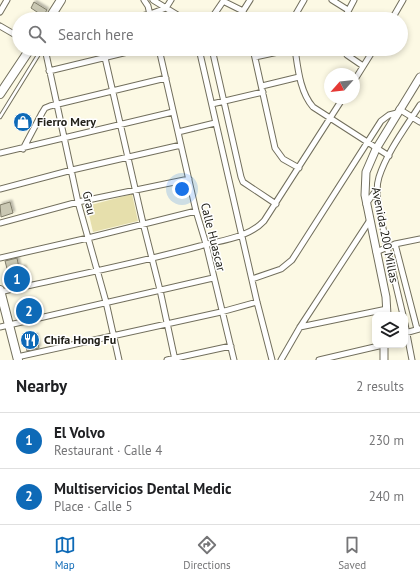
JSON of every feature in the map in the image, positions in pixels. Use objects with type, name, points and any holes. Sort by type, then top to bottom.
[{"type":"main road","points":[[53,12],[61,0]]},
{"type":"main road","points":[[0,94],[25,56]]},
{"type":"main road","name":"Avenida 200 Millas","points":[[387,312],[386,297],[366,204],[364,189],[365,177],[376,149],[420,77]]},
{"type":"main road","points":[[0,291],[18,359]]},
{"type":"street","points":[[0,12],[7,0]]},
{"type":"street","points":[[144,0],[150,12]]},
{"type":"street","points":[[153,0],[173,12]]},
{"type":"street","points":[[158,12],[166,8],[172,0]]},
{"type":"street","points":[[215,12],[224,1],[243,11],[250,0]]},
{"type":"street","points":[[297,12],[304,0]]},
{"type":"street","points":[[332,0],[348,10],[354,0]]},
{"type":"street","points":[[396,12],[403,0]]},
{"type":"street","points":[[0,26],[12,33]]},
{"type":"street","name":"Grau","points":[[45,56],[72,170],[78,202],[106,302],[120,360]]},
{"type":"street","points":[[49,71],[108,56]]},
{"type":"street","name":"Calle Huascar","points":[[161,56],[196,211],[206,244],[221,312],[234,360]]},
{"type":"street","points":[[200,56],[272,360]]},
{"type":"street","points":[[214,56],[243,182],[276,204]]},
{"type":"street","points":[[260,56],[255,57],[276,148],[283,159],[299,168]]},
{"type":"street","points":[[294,56],[299,77],[309,103],[330,119],[389,156]]},
{"type":"street","points":[[348,56],[363,66]]},
{"type":"street","points":[[360,71],[369,56]]},
{"type":"street","points":[[104,57],[129,158],[143,224],[153,259],[175,359]]},
{"type":"street","points":[[212,104],[299,77]]},
{"type":"street","points":[[23,148],[45,108],[112,90],[166,78]]},
{"type":"street","points":[[0,291],[153,259],[243,235],[258,228],[276,204],[339,104]]},
{"type":"street","points":[[402,312],[387,247],[377,189],[379,177],[389,156],[420,105]]},
{"type":"street","points":[[252,279],[281,269],[292,260],[381,121],[398,111],[413,117],[420,122]]},
{"type":"street","points":[[0,153],[173,112]]},
{"type":"street","points":[[178,132],[216,123]]},
{"type":"street","points":[[0,189],[72,170],[181,145]]},
{"type":"street","points":[[0,223],[78,202],[189,179]]},
{"type":"street","points":[[366,204],[377,189]]},
{"type":"street","points":[[0,258],[196,211]]},
{"type":"street","points":[[281,360],[300,327],[370,220]]},
{"type":"street","points":[[376,252],[395,244],[420,239]]},
{"type":"street","points":[[395,244],[418,329],[408,332]]},
{"type":"street","points":[[0,327],[213,278]]},
{"type":"street","points":[[18,359],[114,335],[221,312],[257,302]]},
{"type":"street","points":[[300,327],[372,315]]},
{"type":"street","points":[[408,341],[412,360]]},
{"type":"street","points":[[167,360],[231,346]]},
{"type":"street","points":[[319,360],[372,348]]},
{"type":"street","points":[[383,358],[391,360]]},
{"type":"lane","points":[[0,117],[39,56]]},
{"type":"shaded area","points":[[132,194],[138,221],[93,232],[87,206]]},
{"type":"building","points":[[34,2],[47,10],[46,12],[37,12],[31,8]]},
{"type":"building","points":[[10,202],[13,213],[1,217],[0,205]]},
{"type":"building","points":[[17,258],[19,268],[24,267],[25,273],[23,274],[25,282],[11,284],[5,261]]},
{"type":"building","points":[[34,307],[36,315],[24,317],[22,310]]},
{"type":"building","points":[[36,335],[39,348],[27,351],[23,339]]},
{"type":"place","name":"Fierro Mery","points":[[23,122]]},
{"type":"place","name":"El Volvo","points":[[17,279]]},
{"type":"place","name":"Multiservicios Dental Medic","points":[[29,311]]},
{"type":"place","name":"Chifa Hong Fu","points":[[30,340]]}]
